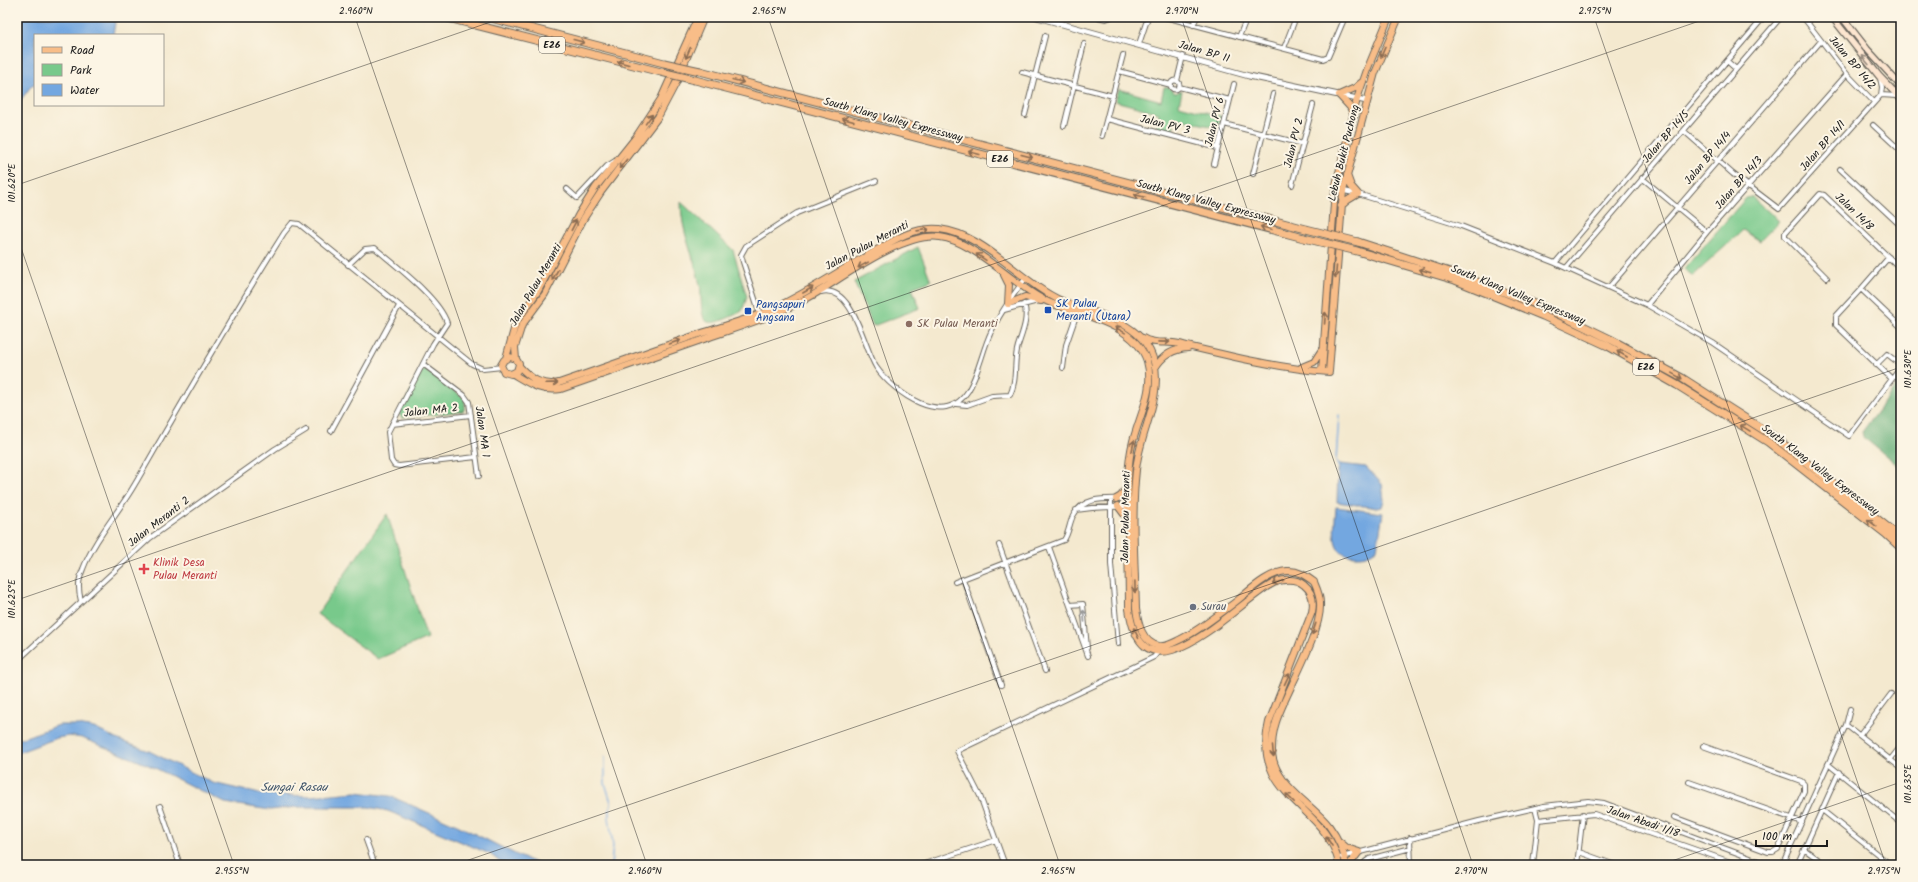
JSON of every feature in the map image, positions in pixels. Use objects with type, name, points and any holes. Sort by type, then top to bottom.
[{"type":"highway","name":"South Klang Valley Expressway","points":[[444,17],[696,80],[1357,251],[1455,280],[1543,316],[1608,346],[1677,385],[1768,442],[1886,534],[1901,548]]},
{"type":"highway","name":"South Klang Valley Expressway","points":[[487,17],[1358,242],[1456,274],[1546,308],[1610,338],[1682,378],[1773,436],[1901,538]]},
{"type":"main road","name":"Jalan Pulau Meranti","points":[[506,358],[516,322],[538,291],[586,203],[652,114],[661,99],[698,17]]},
{"type":"main road","name":"Jalan Pulau Meranti","points":[[516,359],[515,347],[522,326],[545,294],[584,218],[601,192],[658,117],[670,95],[704,17]]},
{"type":"main road","name":"Lebuh Bukit Puchong","points":[[1389,17],[1378,40],[1357,99],[1335,189],[1322,371],[1329,372],[1343,191],[1374,73],[1399,17]]},
{"type":"main road","points":[[1832,17],[1879,76],[1899,97]]},
{"type":"main road","points":[[1843,18],[1901,86]]},
{"type":"main road","points":[[1354,116],[1350,107],[1340,95],[1355,88],[1364,80]]},
{"type":"main road","points":[[1341,206],[1358,194],[1347,175]]},
{"type":"main road","name":"Jalan Pulau Meranti","points":[[519,366],[528,375],[541,383],[552,384],[760,314],[782,304],[886,245],[911,233],[922,230],[946,230],[969,239],[1055,298],[1116,320],[1140,336],[1151,350],[1155,368],[1155,392],[1141,442],[1131,499],[1136,609],[1144,634],[1147,639],[1158,646],[1164,646],[1172,643],[1197,630],[1263,581],[1276,574],[1286,571],[1296,571],[1314,582],[1320,602],[1318,618],[1309,645],[1276,723],[1272,752],[1282,777],[1292,790],[1324,820],[1337,838],[1346,865]]},
{"type":"main road","name":"Jalan Pulau Meranti","points":[[513,374],[534,387],[544,390],[561,389],[771,316],[814,295],[889,251],[924,236],[937,236],[952,240],[1001,271],[1043,301],[1121,330],[1131,336],[1139,345],[1148,364],[1148,392],[1133,441],[1128,486],[1131,499]]},
{"type":"main road","points":[[1001,271],[1007,279],[1009,285],[1006,307]]},
{"type":"main road","points":[[1006,307],[1025,297],[1043,301]]},
{"type":"main road","points":[[1140,336],[1154,342],[1168,342],[1189,348],[1296,368],[1322,371]]},
{"type":"main road","points":[[1296,368],[1314,362],[1318,358],[1323,342]]},
{"type":"main road","points":[[1155,368],[1159,361],[1168,354],[1180,349],[1189,348]]},
{"type":"main road","points":[[512,357],[516,359],[519,366],[517,371],[513,374],[506,373],[502,367],[502,362],[506,358],[512,357]]},
{"type":"main road","points":[[1114,499],[1125,492],[1128,486]]},
{"type":"main road","points":[[1115,506],[1126,514],[1128,519]]},
{"type":"main road","name":"Jalan Pulau Meranti","points":[[1131,506],[1128,519],[1129,609],[1131,623],[1140,641],[1154,652],[1158,652]]},
{"type":"main road","points":[[1158,652],[1174,650],[1187,645],[1271,584],[1287,579],[1295,580],[1303,583],[1309,589],[1313,604],[1310,623],[1269,722],[1265,752],[1269,767],[1277,781],[1324,834],[1338,858],[1339,865]]},
{"type":"main road","points":[[1337,838],[1347,848],[1359,852],[1349,865]]},
{"type":"street","name":"Jalan BP 11","points":[[1040,17],[1052,19],[1249,76],[1367,101]]},
{"type":"street","points":[[1098,17],[1106,19],[1111,17]]},
{"type":"street","points":[[1139,44],[1148,17]]},
{"type":"street","points":[[1165,17],[1326,59],[1345,17]]},
{"type":"street","points":[[1193,25],[1197,17]]},
{"type":"street","points":[[1239,37],[1247,17]]},
{"type":"street","points":[[1284,48],[1296,17]]},
{"type":"street","points":[[1555,262],[1764,17]]},
{"type":"street","name":"Jalan BP 14/5","points":[[1566,268],[1781,17]]},
{"type":"street","name":"Jalan BP 14/2","points":[[1803,17],[1847,74],[1874,102]]},
{"type":"street","points":[[1025,115],[1045,36]]},
{"type":"street","name":"Jalan BP 14/4","points":[[1609,287],[1821,41]]},
{"type":"street","points":[[1064,126],[1084,44]]},
{"type":"street","points":[[1102,136],[1123,55]]},
{"type":"street","points":[[1179,87],[1177,81],[1183,56]]},
{"type":"street","points":[[1727,61],[1736,69]]},
{"type":"street","points":[[1119,71],[1171,84],[1173,89],[1177,89],[1179,87],[1230,100]]},
{"type":"street","points":[[1022,72],[1113,96]]},
{"type":"street","name":"Jalan BP 14/3","points":[[1647,305],[1707,232],[1749,186],[1816,107],[1847,74]]},
{"type":"street","points":[[1879,76],[1882,87],[1881,95],[1899,97]]},
{"type":"street","points":[[1171,84],[1173,81],[1177,81]]},
{"type":"street","name":"Jalan PV 6","points":[[1214,164],[1234,84]]},
{"type":"street","points":[[1253,174],[1274,94]]},
{"type":"street","name":"Jalan BP 14/1","points":[[1749,186],[1779,209],[1881,95]]},
{"type":"street","name":"Jalan PV 2","points":[[1292,185],[1312,105]]},
{"type":"street","name":"Jalan PV 3","points":[[1107,119],[1218,148]]},
{"type":"street","points":[[1224,124],[1303,144]]},
{"type":"street","points":[[1873,125],[1901,151]]},
{"type":"street","points":[[1684,130],[1717,161],[1749,186]]},
{"type":"street","points":[[567,189],[577,198],[607,166],[618,160]]},
{"type":"street","points":[[1840,169],[1901,226]]},
{"type":"street","points":[[1642,178],[1707,232]]},
{"type":"street","points":[[760,314],[742,262],[741,255],[746,246],[797,213],[876,181]]},
{"type":"street","points":[[1335,189],[1358,194],[1461,226],[1555,262],[1647,305],[1713,343],[1849,436],[1901,366],[1887,354],[1876,365]]},
{"type":"street","name":"Jalan 14/8","points":[[1827,278],[1786,238],[1785,233],[1820,194],[1824,195],[1901,268]]},
{"type":"street","points":[[81,601],[78,590],[79,580],[90,554],[135,485],[219,339],[289,225],[295,223],[299,224],[437,337],[478,367],[483,369],[502,367]]},
{"type":"street","points":[[348,265],[365,249],[375,248],[409,277],[437,306],[447,323],[437,337],[388,432],[391,460],[394,465],[398,466],[476,457]]},
{"type":"street","points":[[1889,257],[1836,316],[1835,320],[1836,325],[1892,379]]},
{"type":"street","points":[[955,404],[966,394],[972,384],[991,332],[1025,278]]},
{"type":"street","points":[[1861,289],[1901,327]]},
{"type":"street","points":[[814,295],[830,290],[840,297],[853,312],[878,368],[902,392],[922,405],[932,408],[942,408],[955,404],[966,405],[992,396],[1010,395],[1014,383],[1018,346],[1022,337],[1026,317],[1024,304]]},
{"type":"street","points":[[1006,307],[1043,301]]},
{"type":"street","points":[[331,432],[399,306]]},
{"type":"street","points":[[1063,368],[1066,345],[1077,313]]},
{"type":"street","name":"Jalan MA 1","points":[[423,364],[464,395],[469,402],[479,476]]},
{"type":"street","name":"Jalan MA 2","points":[[392,424],[471,416]]},
{"type":"street","name":"Jalan Meranti 2","points":[[17,660],[150,538],[275,449],[306,430]]},
{"type":"street","points":[[1114,499],[1115,506],[1111,564],[1118,644]]},
{"type":"street","points":[[954,582],[1064,540],[1076,510],[1078,507],[1089,501],[1131,499]]},
{"type":"street","points":[[1076,510],[1131,506]]},
{"type":"street","points":[[999,545],[1007,563],[1045,671]]},
{"type":"street","points":[[1049,547],[1088,656],[1083,604],[1070,605]]},
{"type":"street","points":[[963,579],[1001,685]]},
{"type":"street","points":[[1006,865],[980,796],[957,751],[1085,691],[1154,657],[1158,652]]},
{"type":"street","points":[[1860,735],[1891,694]]},
{"type":"street","points":[[1782,865],[1846,725],[1850,709]]},
{"type":"street","points":[[1846,725],[1901,768]]},
{"type":"street","points":[[1674,818],[1768,852],[1773,852],[1778,848],[1804,791],[1804,784],[1801,781],[1703,746]]},
{"type":"street","points":[[1890,760],[1901,746]]},
{"type":"street","points":[[1828,764],[1901,822]]},
{"type":"street","points":[[1797,865],[1839,772]]},
{"type":"street","points":[[1689,782],[1802,822]]},
{"type":"street","points":[[1338,858],[1410,838],[1535,808],[1596,801],[1769,865]]},
{"type":"street","points":[[160,806],[180,865]]},
{"type":"street","points":[[1533,865],[1538,820],[1535,808]]},
{"type":"street","points":[[1822,810],[1891,865]]},
{"type":"street","points":[[1577,865],[1583,814]]},
{"type":"street","name":"Jalan Abadi 1/18","points":[[1538,820],[1594,814],[1739,865]]},
{"type":"street","points":[[1410,838],[1411,865]]},
{"type":"street","points":[[366,840],[375,865]]},
{"type":"street","points":[[921,865],[996,840]]},
{"type":"street","points":[[1366,865],[1365,862],[1369,859],[1411,848]]},
{"type":"street","points":[[1804,848],[1826,865]]},
{"type":"street","points":[[1579,852],[1615,865]]},
{"type":"street","points":[[1894,865],[1901,857]]},
{"type":"green space","points":[[1164,87],[1168,87],[1175,93],[1182,91],[1179,105],[1221,116],[1218,128],[1176,118],[1172,132],[1156,128],[1159,113],[1115,101],[1119,89],[1161,101]]},
{"type":"green space","points":[[1752,197],[1779,221],[1760,241],[1743,230],[1693,276],[1684,269],[1746,198]]},
{"type":"green space","points":[[681,202],[733,250],[747,297],[742,311],[720,321],[711,323],[705,320],[703,316],[700,285],[685,234]]},
{"type":"green space","points":[[918,247],[931,281],[912,288],[920,308],[873,326],[854,282]]},
{"type":"green space","points":[[426,369],[465,399],[465,408],[463,411],[402,418],[399,414],[421,371]]},
{"type":"green space","points":[[1901,379],[1901,468],[1863,437],[1862,432]]},
{"type":"green space","points":[[387,514],[427,638],[378,659],[317,614]]},
{"type":"water","points":[[17,17],[116,17],[113,34],[34,34],[34,84],[17,105]]},
{"type":"water","points":[[1340,464],[1366,467],[1382,484],[1384,500],[1382,507],[1377,508],[1337,502],[1338,471]]},
{"type":"water","points":[[1336,507],[1383,513],[1377,549],[1360,556],[1347,555],[1341,551],[1337,546],[1334,532]]},
{"type":"water","points":[[59,725],[78,725],[94,728],[121,741],[149,751],[213,783],[260,794],[309,796],[356,792],[390,796],[457,825],[521,857],[538,864],[553,865],[509,865],[500,862],[490,854],[388,811],[368,807],[297,807],[270,810],[225,803],[153,767],[82,738],[69,736],[57,738],[17,753],[17,740]]},
{"type":"waterway","points":[[1339,415],[1336,461],[1339,468]]},
{"type":"waterway","points":[[605,757],[605,783],[611,802],[609,817],[613,846],[611,865]]},
{"type":"place","name":"SK Pulau Meranti (Utara)","points":[[1048,310]]},
{"type":"place","name":"Pangsapuri Angsana","points":[[748,311]]},
{"type":"place","name":"SK Pulau Meranti","points":[[909,324]]},
{"type":"place","name":"Klinik Desa Pulau Meranti","points":[[144,569]]},
{"type":"place","name":"Surau","points":[[1193,607]]},
{"type":"water label","name":"Sungai Rasau","points":[[294,787]]}]
